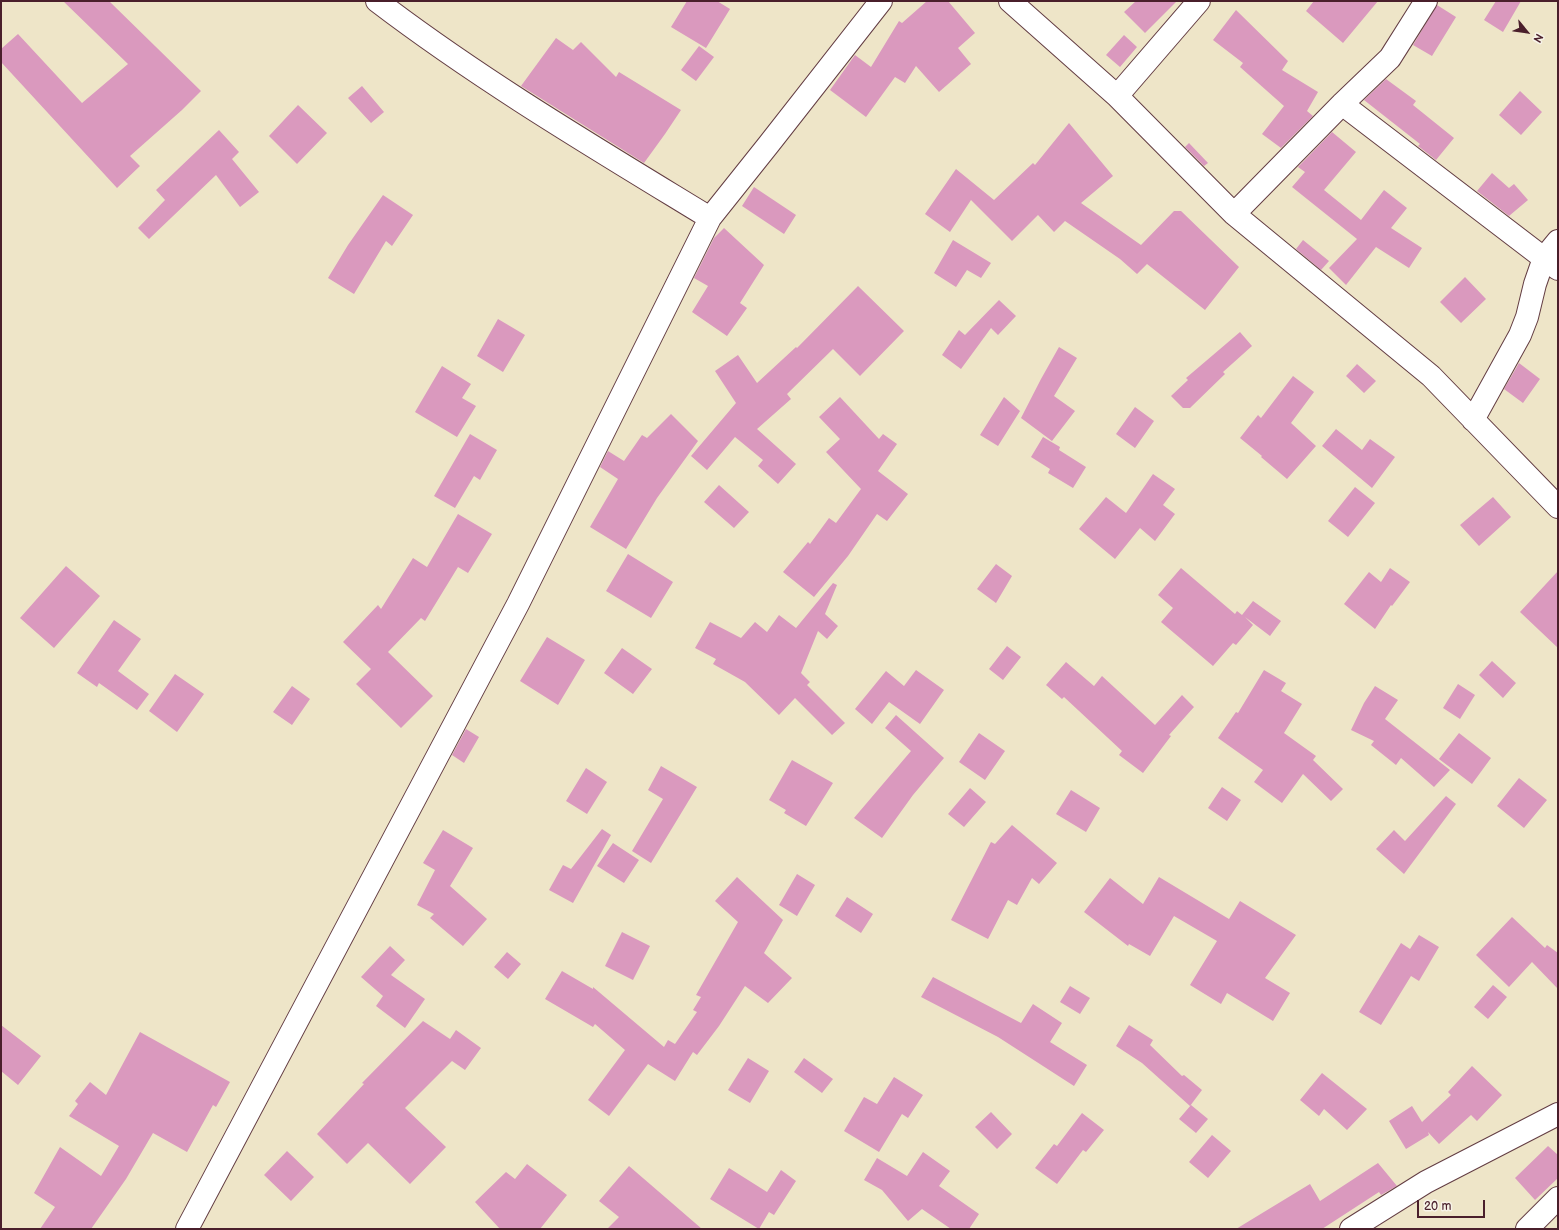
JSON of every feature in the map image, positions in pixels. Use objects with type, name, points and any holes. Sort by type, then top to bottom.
[{"type":"street","points":[[377,1],[413,28],[575,136],[710,218]]},
{"type":"street","points":[[187,1229],[514,611],[710,218],[770,144],[881,1]]},
{"type":"street","points":[[1010,1],[1117,96],[1234,214],[1431,376],[1558,507]]},
{"type":"street","points":[[1117,96],[1199,1]]},
{"type":"street","points":[[1234,214],[1342,104],[1390,58],[1426,1]]},
{"type":"street","points":[[1342,104],[1551,264]]},
{"type":"street","points":[[1473,420],[1520,335],[1527,317],[1535,284],[1551,264],[1558,241]]},
{"type":"street","points":[[1351,1229],[1426,1182],[1558,1114]]},
{"type":"street","points":[[1527,1229],[1558,1198]]},
{"type":"building","points":[[63,1],[109,1],[201,91],[130,156],[140,166],[117,188],[1,62],[1,49],[18,34],[82,103],[128,64]]},
{"type":"building","points":[[687,1],[717,1],[730,9],[706,48],[671,27]]},
{"type":"building","points":[[927,1],[948,1],[975,33],[958,48],[971,64],[939,92],[916,66],[905,83],[895,77],[866,117],[830,90],[855,55],[871,67],[899,21],[902,23]]},
{"type":"building","points":[[1136,1],[1177,1],[1145,33],[1124,12]]},
{"type":"building","points":[[1314,1],[1378,1],[1343,43],[1306,11]]},
{"type":"building","points":[[1496,1],[1521,1],[1503,32],[1484,20]]},
{"type":"building","points":[[1437,5],[1456,17],[1432,56],[1413,45]]},
{"type":"building","points":[[1236,10],[1288,61],[1282,70],[1318,92],[1307,111],[1313,116],[1281,148],[1262,134],[1284,106],[1240,67],[1243,63],[1213,40]]},
{"type":"building","points":[[1124,35],[1137,47],[1120,67],[1106,55]]},
{"type":"building","points":[[556,38],[573,50],[581,42],[616,77],[619,72],[681,110],[644,163],[521,86]]},
{"type":"building","points":[[699,46],[714,57],[696,81],[681,70]]},
{"type":"building","points":[[1386,79],[1416,101],[1413,105],[1454,138],[1436,160],[1418,146],[1420,144],[1364,100]]},
{"type":"building","points":[[362,86],[384,112],[371,123],[348,98]]},
{"type":"building","points":[[1520,91],[1542,112],[1521,135],[1499,115]]},
{"type":"building","points":[[298,105],[327,133],[297,164],[269,136]]},
{"type":"building","points":[[1069,123],[1113,176],[1081,203],[1141,245],[1174,211],[1181,211],[1239,267],[1205,310],[1147,264],[1137,274],[1120,259],[1065,221],[1054,232],[1038,215],[1012,241],[971,200],[950,232],[925,214],[956,169],[994,200],[1033,163],[1035,165]]},
{"type":"building","points":[[219,130],[239,152],[232,159],[259,192],[240,207],[216,175],[149,239],[138,228],[165,200],[156,190]]},
{"type":"building","points":[[1332,132],[1356,152],[1324,190],[1361,220],[1384,190],[1407,208],[1391,228],[1422,248],[1409,268],[1376,247],[1346,285],[1329,268],[1357,239],[1292,187],[1305,172],[1298,167]]},
{"type":"building","points":[[1189,143],[1208,163],[1204,166],[1185,147]]},
{"type":"building","points":[[1492,173],[1509,188],[1514,184],[1528,200],[1509,216],[1477,191]]},
{"type":"building","points":[[754,187],[796,215],[784,234],[742,206]]},
{"type":"building","points":[[383,195],[413,215],[392,246],[386,241],[354,294],[328,278],[348,245]]},
{"type":"building","points":[[724,228],[764,265],[740,303],[747,308],[727,336],[692,312],[708,286],[694,278],[714,238]]},
{"type":"building","points":[[953,240],[991,263],[981,278],[967,270],[956,287],[934,273]]},
{"type":"building","points":[[1303,240],[1329,261],[1321,270],[1296,249]]},
{"type":"building","points":[[1465,277],[1486,299],[1461,323],[1440,302]]},
{"type":"building","points":[[858,286],[904,331],[860,376],[833,349],[787,394],[791,399],[757,429],[796,464],[778,484],[758,466],[763,460],[735,437],[707,470],[691,456],[736,403],[715,371],[738,355],[757,383],[796,347],[797,348]]},
{"type":"building","points":[[999,300],[1016,316],[998,335],[991,328],[961,369],[942,355],[959,330],[965,335]]},
{"type":"building","points":[[498,319],[525,335],[503,372],[477,356]]},
{"type":"building","points":[[1240,332],[1252,346],[1223,372],[1225,374],[1190,408],[1183,408],[1171,396],[1188,380],[1186,378]]},
{"type":"building","points":[[1059,347],[1077,358],[1054,396],[1075,411],[1052,441],[1021,418]]},
{"type":"building","points":[[1519,363],[1540,379],[1523,403],[1504,389]]},
{"type":"building","points":[[1357,364],[1376,381],[1364,393],[1346,376]]},
{"type":"building","points":[[442,366],[471,384],[462,398],[476,406],[457,437],[415,412]]},
{"type":"building","points":[[1293,376],[1314,392],[1291,423],[1316,446],[1287,479],[1240,438],[1258,415],[1261,418]]},
{"type":"building","points":[[840,397],[879,439],[883,434],[897,444],[878,471],[908,494],[887,521],[877,514],[848,556],[814,597],[783,572],[808,542],[810,544],[829,518],[836,523],[861,489],[826,452],[840,439],[819,417]]},
{"type":"building","points":[[1004,397],[1020,411],[998,446],[980,435]]},
{"type":"building","points":[[1135,407],[1154,421],[1135,448],[1116,434]]},
{"type":"building","points":[[671,414],[698,441],[657,498],[626,549],[590,527],[618,479],[600,467],[608,451],[624,461],[642,435],[647,438]]},
{"type":"building","points":[[1336,429],[1362,450],[1370,439],[1395,457],[1372,488],[1322,446]]},
{"type":"building","points":[[470,434],[497,450],[480,480],[474,476],[455,508],[434,496]]},
{"type":"building","points":[[1043,437],[1060,447],[1059,450],[1086,467],[1073,488],[1048,473],[1050,469],[1031,457]]},
{"type":"building","points":[[1153,474],[1175,489],[1163,505],[1175,514],[1155,541],[1140,528],[1115,559],[1079,529],[1106,497],[1126,513]]},
{"type":"building","points":[[719,485],[749,512],[734,528],[704,502]]},
{"type":"building","points":[[1355,487],[1375,503],[1348,537],[1328,521]]},
{"type":"building","points":[[1493,497],[1511,517],[1479,546],[1460,525]]},
{"type":"building","points":[[458,514],[492,534],[468,573],[458,567],[425,621],[421,618],[388,652],[433,696],[401,728],[356,684],[371,669],[343,642],[378,605],[381,609],[413,558],[427,567]]},
{"type":"building","points":[[628,554],[673,582],[651,618],[606,591]]},
{"type":"building","points":[[996,564],[1012,576],[996,603],[977,589]]},
{"type":"building","points":[[66,566],[100,596],[54,648],[20,618]]},
{"type":"building","points":[[1181,568],[1235,614],[1237,611],[1242,615],[1253,601],[1281,621],[1270,636],[1245,617],[1253,625],[1236,645],[1233,643],[1213,666],[1161,622],[1173,608],[1158,595]]},
{"type":"building","points":[[1390,568],[1410,582],[1392,606],[1391,605],[1375,629],[1344,604],[1369,572],[1381,582]]},
{"type":"building","points":[[1558,571],[1558,648],[1520,612]]},
{"type":"building","points":[[833,583],[837,585],[825,614],[838,626],[827,639],[818,631],[801,673],[810,682],[807,685],[845,723],[832,735],[795,698],[779,715],[745,682],[713,664],[716,659],[695,648],[710,622],[741,638],[755,622],[767,632],[779,615],[796,628]]},
{"type":"building","points":[[114,620],[141,639],[118,671],[149,694],[137,710],[99,683],[97,687],[77,673]]},
{"type":"building","points":[[547,637],[585,660],[558,705],[520,681]]},
{"type":"building","points":[[1007,646],[1021,657],[1003,680],[989,669]]},
{"type":"building","points":[[622,648],[652,669],[633,694],[604,673]]},
{"type":"building","points":[[1492,661],[1516,683],[1503,698],[1479,675]]},
{"type":"building","points":[[1066,662],[1094,686],[1102,676],[1155,725],[1182,695],[1194,707],[1169,735],[1171,736],[1143,773],[1119,755],[1122,751],[1064,697],[1062,699],[1046,685]]},
{"type":"building","points":[[916,670],[944,690],[920,724],[889,702],[872,724],[855,709],[886,671],[904,686]]},
{"type":"building","points":[[1264,670],[1286,683],[1281,691],[1302,704],[1284,733],[1316,756],[1313,760],[1343,789],[1331,801],[1303,774],[1282,803],[1254,782],[1263,770],[1218,738],[1236,712],[1238,713]]},
{"type":"building","points":[[175,674],[204,694],[177,732],[149,711]]},
{"type":"building","points":[[1458,684],[1475,695],[1460,719],[1443,708]]},
{"type":"building","points":[[292,686],[310,699],[292,725],[273,712]]},
{"type":"building","points":[[1375,686],[1398,700],[1385,719],[1450,770],[1434,787],[1401,758],[1396,765],[1371,745],[1374,741],[1351,730],[1364,703]]},
{"type":"building","points":[[896,715],[944,758],[913,795],[882,838],[854,818],[911,751],[885,728]]},
{"type":"building","points":[[466,729],[479,737],[464,763],[452,755]]},
{"type":"building","points":[[979,733],[1005,751],[985,780],[959,762]]},
{"type":"building","points":[[1459,733],[1491,758],[1472,784],[1439,759]]},
{"type":"building","points":[[792,760],[833,783],[806,826],[784,813],[786,810],[769,800]]},
{"type":"building","points":[[661,766],[697,787],[651,863],[632,851],[663,799],[648,790]]},
{"type":"building","points":[[586,768],[607,782],[587,814],[566,801]]},
{"type":"building","points":[[1519,778],[1547,800],[1524,828],[1497,806]]},
{"type":"building","points":[[1222,787],[1241,800],[1227,821],[1208,808]]},
{"type":"building","points":[[970,788],[986,802],[964,827],[948,814]]},
{"type":"building","points":[[1071,790],[1100,808],[1086,832],[1056,814]]},
{"type":"building","points":[[1446,796],[1456,804],[1404,874],[1376,849],[1394,830],[1405,841]]},
{"type":"building","points":[[1012,825],[1057,863],[1039,884],[1032,878],[1017,905],[1008,900],[988,939],[951,920],[991,842],[995,844]]},
{"type":"building","points":[[602,829],[611,835],[573,903],[549,890],[563,865],[571,869]]},
{"type":"building","points":[[443,830],[473,848],[450,886],[487,919],[463,946],[430,918],[434,914],[417,905],[435,870],[423,863]]},
{"type":"building","points":[[613,843],[639,860],[624,883],[597,866]]},
{"type":"building","points":[[797,874],[815,885],[797,916],[779,905]]},
{"type":"building","points":[[737,877],[783,920],[764,953],[792,978],[768,1003],[745,986],[719,1026],[697,1055],[693,1052],[675,1081],[648,1064],[609,1116],[588,1100],[625,1050],[595,1024],[593,1027],[545,999],[562,971],[593,989],[593,987],[664,1047],[668,1040],[675,1044],[697,1012],[693,1010],[701,997],[696,995],[738,922],[715,901]]},
{"type":"building","points":[[1159,877],[1229,919],[1240,901],[1296,935],[1265,978],[1290,993],[1273,1021],[1227,993],[1221,1004],[1190,985],[1217,941],[1174,916],[1150,956],[1129,944],[1128,946],[1084,912],[1110,878],[1143,904]]},
{"type":"building","points":[[847,897],[873,914],[861,933],[835,916]]},
{"type":"building","points":[[1512,917],[1545,948],[1547,945],[1558,953],[1558,989],[1532,962],[1509,987],[1476,955]]},
{"type":"building","points":[[622,932],[650,946],[633,980],[605,966]]},
{"type":"building","points":[[1419,935],[1439,947],[1419,981],[1411,976],[1381,1025],[1359,1012],[1401,943],[1410,949]]},
{"type":"building","points":[[390,946],[405,960],[391,975],[425,999],[405,1028],[376,1006],[383,996],[361,977]]},
{"type":"building","points":[[507,952],[521,964],[508,979],[494,967]]},
{"type":"building","points":[[933,977],[1021,1023],[1033,1004],[1062,1023],[1050,1042],[1087,1065],[1074,1086],[998,1037],[921,997]]},
{"type":"building","points":[[1493,985],[1507,997],[1488,1019],[1474,1007]]},
{"type":"building","points":[[1070,986],[1090,998],[1080,1014],[1060,1002]]},
{"type":"building","points":[[423,1021],[450,1039],[456,1030],[481,1048],[465,1070],[452,1061],[405,1108],[446,1147],[410,1184],[368,1143],[347,1164],[317,1134],[364,1084],[362,1083]]},
{"type":"building","points":[[1,1025],[41,1056],[18,1085],[1,1071]]},
{"type":"building","points":[[1129,1025],[1153,1040],[1150,1045],[1182,1076],[1184,1075],[1202,1090],[1190,1106],[1142,1063],[1116,1046]]},
{"type":"building","points":[[140,1032],[230,1082],[216,1107],[213,1105],[187,1152],[153,1133],[126,1179],[91,1229],[40,1229],[55,1207],[34,1193],[60,1147],[101,1176],[119,1146],[69,1116],[78,1104],[75,1101],[90,1082],[106,1095]]},
{"type":"building","points":[[748,1058],[769,1071],[750,1103],[728,1090]]},
{"type":"building","points":[[804,1058],[833,1079],[822,1093],[794,1072]]},
{"type":"building","points":[[1472,1066],[1502,1095],[1477,1121],[1471,1115],[1439,1144],[1428,1132],[1429,1135],[1406,1149],[1389,1121],[1412,1106],[1422,1122],[1451,1095],[1448,1092]]},
{"type":"building","points":[[1322,1073],[1367,1109],[1347,1130],[1324,1109],[1319,1116],[1300,1100]]},
{"type":"building","points":[[894,1077],[923,1095],[908,1118],[902,1114],[879,1152],[844,1131],[864,1097],[877,1104]]},
{"type":"building","points":[[1191,1105],[1208,1119],[1196,1133],[1179,1119]]},
{"type":"building","points":[[991,1112],[1012,1134],[997,1149],[975,1127]]},
{"type":"building","points":[[1082,1113],[1104,1130],[1086,1152],[1083,1150],[1057,1184],[1035,1168],[1054,1144],[1057,1146]]},
{"type":"building","points":[[1212,1135],[1231,1151],[1208,1178],[1189,1162]]},
{"type":"building","points":[[1548,1146],[1558,1155],[1558,1178],[1535,1200],[1515,1178]]},
{"type":"building","points":[[287,1151],[314,1177],[291,1201],[264,1175]]},
{"type":"building","points":[[923,1152],[950,1171],[939,1186],[979,1214],[969,1229],[951,1229],[922,1209],[908,1221],[882,1190],[864,1180],[877,1158],[907,1176]]},
{"type":"building","points":[[1378,1163],[1397,1186],[1381,1195],[1379,1192],[1322,1229],[1236,1229],[1310,1184],[1320,1201]]},
{"type":"building","points":[[527,1164],[567,1195],[540,1229],[500,1229],[475,1202],[506,1172],[515,1179]]},
{"type":"building","points":[[629,1166],[702,1229],[607,1229],[619,1217],[599,1201]]},
{"type":"building","points":[[729,1168],[767,1192],[781,1170],[796,1181],[774,1215],[769,1212],[759,1229],[710,1199]]}]
